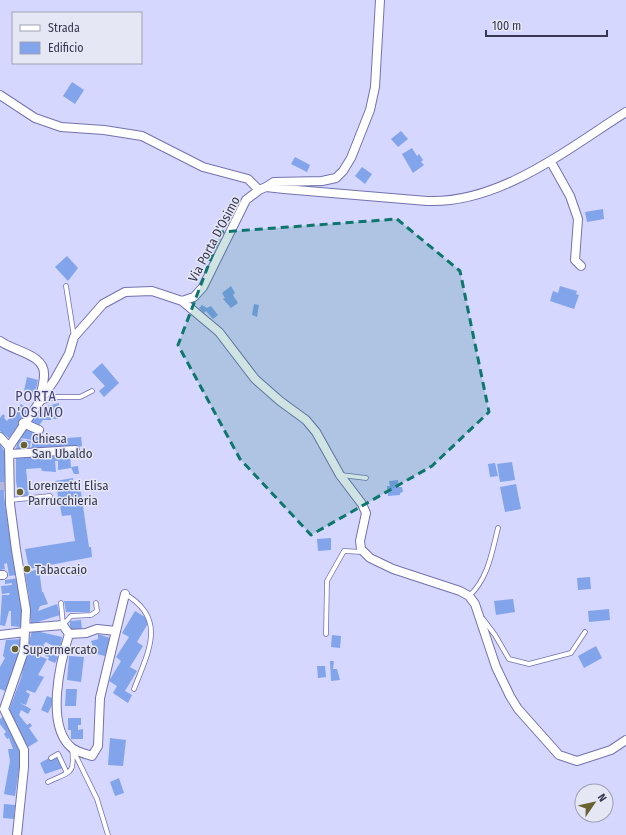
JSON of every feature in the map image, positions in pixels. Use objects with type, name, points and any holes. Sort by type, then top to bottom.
[{"type":"street","points":[[262,189],[274,182],[322,181],[336,178],[343,171],[351,158],[370,110],[375,87],[380,0]]},
{"type":"street","points":[[0,95],[35,118],[61,127],[104,130],[142,136],[203,167],[248,179],[262,189],[441,202],[463,199],[485,192],[551,162],[626,112]]},
{"type":"street","points":[[551,162],[575,206],[578,219],[575,260],[581,266]]},
{"type":"street","name":"Via Porta D'Osimo","points":[[182,301],[194,297],[203,287],[246,200],[262,189]]},
{"type":"street","points":[[17,835],[24,767],[24,750],[4,709],[24,651],[25,595],[16,550],[7,486],[9,450],[23,423],[55,379],[68,354],[74,337],[103,304],[125,292],[152,291],[182,301],[212,324],[256,379],[280,402],[306,420],[316,432],[340,475],[362,504],[366,513],[360,541],[361,548],[370,558],[393,569],[460,591],[469,596],[475,604],[496,667],[510,696],[518,709],[559,755],[577,761],[611,750],[626,740]]},
{"type":"street","points":[[0,341],[9,348],[34,356],[39,360],[44,374],[39,403]]},
{"type":"street","points":[[23,423],[39,430]]},
{"type":"street","points":[[0,437],[9,450]]},
{"type":"street","points":[[9,450],[75,450]]},
{"type":"street","points":[[69,634],[62,655],[58,684],[58,709],[62,734],[72,748],[92,756],[98,746],[100,698],[125,594]]},
{"type":"street","points":[[1,633],[63,625],[69,634]]},
{"type":"street","points":[[69,634],[86,633],[97,630],[116,631]]},
{"type":"lane","points":[[66,286],[74,337]]},
{"type":"lane","points":[[39,403],[54,397],[80,397],[92,391]]},
{"type":"lane","points":[[340,475],[366,478]]},
{"type":"lane","points":[[10,500],[50,496]]},
{"type":"lane","points":[[469,596],[477,590],[487,571],[498,528]]},
{"type":"lane","points":[[326,634],[327,581],[344,552],[365,552]]},
{"type":"lane","points":[[125,594],[136,601],[147,613],[152,629],[143,665],[134,689]]},
{"type":"lane","points":[[61,603],[63,625]]},
{"type":"lane","points":[[63,625],[71,616],[91,615],[96,610],[96,603]]},
{"type":"lane","points":[[478,612],[495,635],[509,659],[529,664],[571,653],[584,632]]},
{"type":"lane","points":[[48,782],[72,771],[74,766],[72,748]]},
{"type":"lane","points":[[72,748],[97,799],[108,835]]},
{"type":"lane","points":[[51,758],[58,754],[67,773]]},
{"type":"highlighted area","points":[[397,219],[460,271],[489,412],[432,466],[311,535],[240,459],[178,345],[221,232]]},
{"type":"building","points":[[72,82],[84,90],[75,104],[63,96]]},
{"type":"building","points":[[401,131],[408,139],[398,147],[391,139]]},
{"type":"building","points":[[412,148],[417,156],[419,154],[423,160],[421,162],[424,165],[413,173],[402,154]]},
{"type":"building","points":[[295,157],[310,165],[307,172],[291,164]]},
{"type":"building","points":[[362,167],[372,174],[365,184],[355,176]]},
{"type":"building","points":[[603,209],[604,219],[587,222],[585,212]]},
{"type":"building","points":[[67,256],[78,268],[68,281],[55,267]]},
{"type":"building","points":[[231,286],[235,293],[233,295],[238,303],[231,308],[223,299],[225,298],[222,293]]},
{"type":"building","points":[[560,286],[577,291],[576,294],[579,295],[574,309],[550,301],[553,291],[558,293]]},
{"type":"building","points":[[254,304],[259,305],[257,317],[252,315]]},
{"type":"building","points":[[202,305],[207,308],[211,306],[218,315],[213,319],[206,311],[204,313],[199,308]]},
{"type":"building","points":[[102,363],[119,383],[104,397],[99,391],[105,386],[92,372]]},
{"type":"building","points":[[27,377],[38,380],[36,389],[39,390],[37,398],[24,391]]},
{"type":"building","points":[[59,403],[58,419],[53,419],[54,411],[52,411],[51,420],[43,420],[38,427],[27,423],[37,410],[45,412],[47,406]]},
{"type":"building","points":[[21,404],[29,410],[9,438],[0,431],[0,418],[3,414],[7,421]]},
{"type":"building","points":[[26,426],[34,429],[32,435],[35,436],[35,433],[40,433],[40,438],[51,439],[81,437],[82,446],[70,449],[31,449],[33,440],[20,438]]},
{"type":"building","name":"Chiesa San Ubaldo","points":[[18,439],[31,441],[29,451],[16,449]]},
{"type":"building","points":[[0,444],[6,454],[4,496],[17,575],[9,576],[7,563],[4,564],[5,569],[0,570]]},
{"type":"building","points":[[70,454],[71,468],[58,470],[58,461],[55,461],[56,472],[42,471],[41,468],[26,469],[29,496],[19,497],[16,482],[16,458]]},
{"type":"building","points":[[512,462],[515,480],[500,482],[497,464]]},
{"type":"building","points":[[495,463],[498,476],[490,477],[488,464]]},
{"type":"building","points":[[78,466],[79,474],[74,474],[71,467]]},
{"type":"building","points":[[73,478],[74,487],[80,486],[89,547],[91,547],[92,557],[29,569],[25,549],[75,541],[71,515],[62,516],[55,481]]},
{"type":"building","points":[[398,480],[399,487],[402,487],[403,492],[400,493],[400,495],[388,496],[387,486],[390,486],[389,481]]},
{"type":"building","points":[[516,484],[521,509],[505,512],[500,487]]},
{"type":"building","points":[[331,538],[331,550],[318,551],[317,539]]},
{"type":"building","points":[[39,569],[42,592],[48,604],[40,606],[38,611],[57,604],[60,615],[31,624],[29,596],[25,573]]},
{"type":"building","points":[[86,569],[87,574],[76,576],[75,571]]},
{"type":"building","points":[[590,577],[591,589],[578,590],[577,578]]},
{"type":"building","points":[[19,578],[22,602],[21,627],[11,626],[11,611],[9,611],[5,626],[0,625],[2,595],[9,595],[10,593],[2,594],[1,586],[12,585],[12,583],[5,584],[5,580]]},
{"type":"building","points":[[513,599],[515,612],[496,615],[494,601]]},
{"type":"building","points":[[64,601],[90,601],[90,612],[66,612]]},
{"type":"building","points":[[609,609],[610,620],[589,622],[588,611]]},
{"type":"building","points":[[135,611],[150,620],[137,642],[143,646],[130,667],[137,671],[125,691],[132,695],[128,703],[113,693],[117,686],[109,681],[121,661],[116,657],[129,637],[122,633]]},
{"type":"building","points":[[81,620],[82,630],[70,631],[70,621]]},
{"type":"building","points":[[32,630],[62,637],[60,650],[46,642],[43,645],[46,647],[43,652],[40,650],[39,656],[47,659],[38,675],[44,677],[35,693],[27,690],[26,692],[30,694],[26,705],[20,703],[31,709],[28,714],[21,710],[19,715],[27,725],[30,723],[32,726],[29,728],[38,741],[28,747],[8,713],[21,678]]},
{"type":"building","points":[[98,634],[110,638],[105,656],[97,654],[98,648],[94,649],[91,641],[98,639]]},
{"type":"building","points":[[332,635],[341,636],[340,648],[331,647]]},
{"type":"building","points":[[21,639],[19,654],[8,692],[0,689],[0,667],[5,658],[3,656],[6,640]]},
{"type":"building","points":[[596,646],[602,658],[584,668],[578,656]]},
{"type":"building","points":[[47,651],[58,657],[55,663],[48,660],[49,657],[45,656]]},
{"type":"building","points":[[69,656],[84,657],[81,682],[67,680]]},
{"type":"building","points":[[330,661],[334,661],[333,669],[337,669],[340,680],[331,681]]},
{"type":"building","points":[[317,666],[325,666],[326,677],[318,678]]},
{"type":"building","points":[[66,689],[77,689],[76,706],[65,706]]},
{"type":"building","points":[[47,696],[55,699],[48,713],[41,710]]},
{"type":"building","points":[[4,716],[16,738],[21,756],[15,796],[4,794],[10,761],[8,749],[13,749],[9,738],[7,739],[4,734],[6,732],[0,724],[0,719]]},
{"type":"building","points":[[68,718],[81,718],[81,725],[78,725],[78,730],[83,729],[83,739],[71,739],[71,730],[68,730]]},
{"type":"building","points":[[110,738],[126,740],[123,766],[108,765]]},
{"type":"building","points":[[58,757],[63,768],[45,774],[40,763],[49,758],[50,761]]},
{"type":"building","points":[[119,778],[124,793],[115,796],[110,782]]},
{"type":"building","points":[[4,804],[15,805],[14,819],[3,818]]},
{"type":"tunnel","points":[[0,486],[5,486]]},
{"type":"place","name":"Chiesa San Ubaldo","points":[[24,445]]},
{"type":"place","name":"Lorenzetti Elisa Parrucchieria","points":[[20,492]]},
{"type":"place","name":"Tabaccaio","points":[[27,569]]},
{"type":"place","name":"Supermercato","points":[[15,649]]},
{"type":"district","name":"PORTA D'OSIMO","points":[[36,404]]}]
